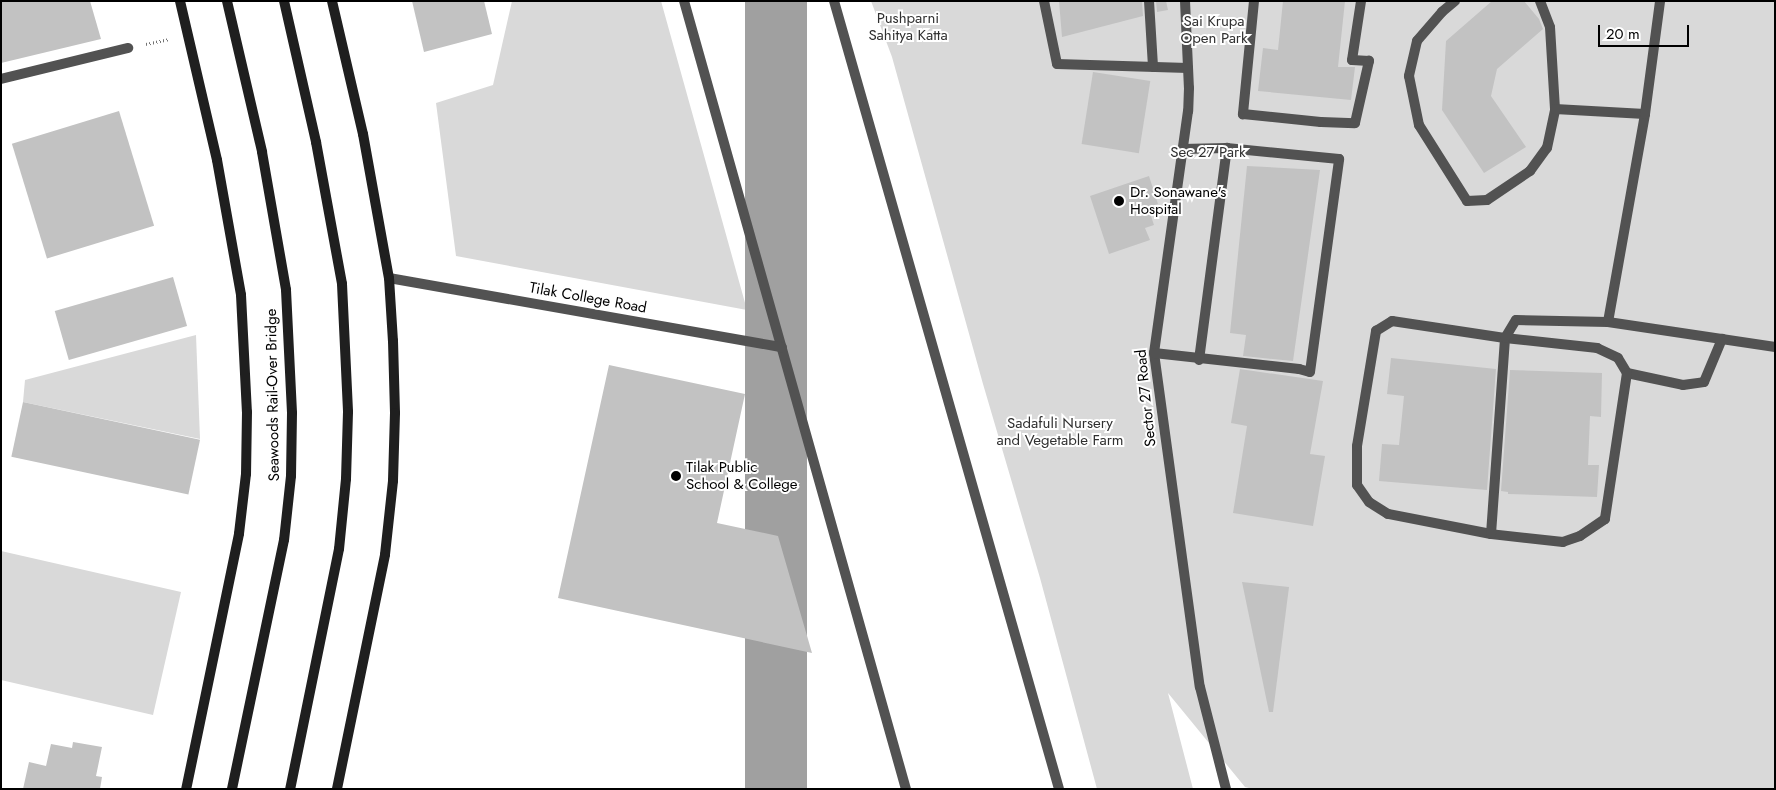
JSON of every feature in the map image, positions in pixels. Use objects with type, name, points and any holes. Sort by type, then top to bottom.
[{"type":"main road","points":[[180,1],[217,160],[241,295],[245,349],[247,444],[239,534],[186,789]]},
{"type":"main road","name":"Seawoods Rail-Over Bridge","points":[[226,1],[262,152],[286,290],[292,412],[288,509],[232,789]]},
{"type":"main road","points":[[284,1],[316,142],[342,284],[348,412],[343,516],[339,549],[290,789]]},
{"type":"main road","points":[[332,1],[363,134],[389,278],[393,341],[394,413],[390,520],[385,555],[337,789]]},
{"type":"street","points":[[684,1],[906,789]]},
{"type":"street","points":[[834,1],[1059,789]]},
{"type":"street","points":[[1044,1],[1057,64],[1188,68]]},
{"type":"street","points":[[1149,1],[1153,67]]},
{"type":"street","name":"Sector 27 Road","points":[[1184,1],[1188,68],[1188,111],[1154,353],[1200,687],[1226,789]]},
{"type":"street","points":[[1254,1],[1243,114],[1320,122],[1355,123],[1369,61],[1352,60],[1361,1]]},
{"type":"street","points":[[1455,1],[1442,12],[1417,41],[1409,76],[1419,124],[1467,201],[1487,200],[1530,171],[1547,148],[1555,109],[1550,27],[1540,1]]},
{"type":"street","points":[[1608,322],[1645,114],[1660,1]]},
{"type":"street","points":[[1,79],[128,48]]},
{"type":"street","points":[[1555,109],[1645,114]]},
{"type":"street","points":[[1154,353],[1199,360],[1300,369],[1310,372],[1339,159],[1227,148],[1182,149]]},
{"type":"street","points":[[1199,360],[1227,148]]},
{"type":"street","name":"Tilak College Road","points":[[389,278],[782,347]]},
{"type":"street","points":[[1491,534],[1506,338],[1516,320],[1608,322],[1775,347]]},
{"type":"street","points":[[1392,321],[1506,338],[1597,348],[1618,358],[1627,373],[1605,519],[1580,536],[1563,542],[1491,534],[1388,514],[1370,502],[1356,485],[1357,446],[1376,331],[1392,321]]},
{"type":"street","points":[[1627,373],[1683,385],[1704,382],[1722,339]]},
{"type":"path","points":[[128,48],[188,35]]},
{"type":"green space","points":[[512,1],[661,1],[747,310],[456,256],[436,103],[493,85]]},
{"type":"green space","points":[[871,1],[1775,1],[1775,789],[1253,789],[1245,787],[1168,693],[1193,789],[1097,789],[1040,578],[983,384],[892,57]]},
{"type":"green space","points":[[196,335],[200,439],[23,402],[25,380]]},
{"type":"green space","points":[[1,551],[181,592],[153,715],[1,680]]},
{"type":"shaded area","points":[[745,1],[807,1],[807,789],[745,789]]},
{"type":"building","points":[[1,1],[90,1],[101,39],[1,63]]},
{"type":"building","points":[[412,1],[484,1],[492,34],[424,52]]},
{"type":"building","points":[[1059,1],[1142,1],[1143,16],[1062,37]]},
{"type":"building","points":[[1156,1],[1166,1],[1168,10],[1157,12]]},
{"type":"building","points":[[1283,1],[1345,1],[1338,67],[1355,67],[1351,100],[1258,91],[1263,48],[1278,50]]},
{"type":"building","points":[[1492,1],[1524,1],[1539,19],[1543,29],[1497,69],[1491,96],[1526,147],[1484,173],[1442,110],[1446,41]]},
{"type":"building","points":[[1093,72],[1150,81],[1139,153],[1082,144]]},
{"type":"building","points":[[119,111],[154,226],[47,259],[12,144]]},
{"type":"building","points":[[1247,166],[1320,170],[1293,361],[1243,356],[1246,335],[1230,333]]},
{"type":"building","points":[[1149,176],[1158,204],[1148,207],[1154,225],[1145,228],[1150,240],[1109,254],[1090,196]]},
{"type":"building","points":[[173,277],[187,326],[69,360],[55,311]]},
{"type":"building","points":[[1391,358],[1496,369],[1487,490],[1379,481],[1382,444],[1399,445],[1404,396],[1387,394]]},
{"type":"building","points":[[609,365],[745,394],[717,523],[778,536],[812,653],[558,598]]},
{"type":"building","points":[[1240,369],[1323,381],[1310,454],[1325,456],[1313,526],[1233,513],[1247,426],[1231,423]]},
{"type":"building","points":[[1510,370],[1602,373],[1601,417],[1590,416],[1588,465],[1599,465],[1597,497],[1508,494],[1508,492],[1501,491]]},
{"type":"building","points":[[23,402],[200,440],[188,494],[11,457]]},
{"type":"building","points":[[1242,582],[1289,587],[1273,712],[1269,712]]},
{"type":"building","points":[[73,742],[102,747],[96,776],[102,777],[100,789],[23,789],[29,762],[46,766],[51,744],[72,748]]},
{"type":"place","name":"Dr. Sonawane's Hospital","points":[[1119,201]]},
{"type":"place","name":"Tilak Public School & College","points":[[676,476]]},
{"type":"park label","name":"Pushparni Sahitya Katta","points":[[908,26]]},
{"type":"park label","name":"Sai Krupa Open Park","points":[[1214,30]]},
{"type":"park label","name":"Sec 27 Park","points":[[1208,153]]},
{"type":"park label","name":"Sadafuli Nursery and Vegetable Farm","points":[[1060,432]]}]
